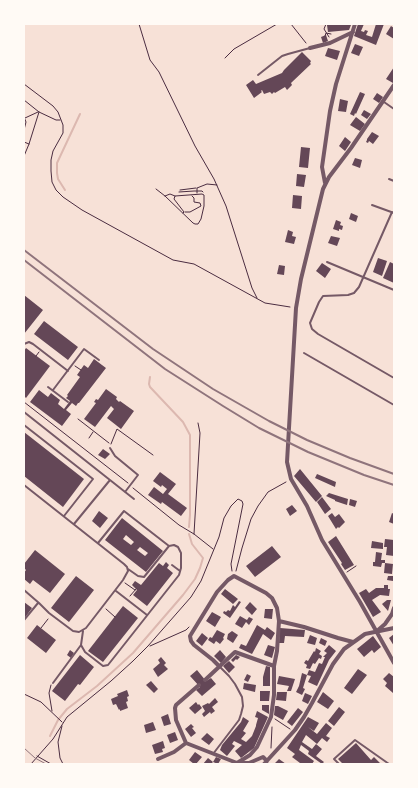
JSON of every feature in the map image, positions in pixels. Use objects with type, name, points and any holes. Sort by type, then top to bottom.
[{"type":"street","points":[[325,183],[322,167],[330,112],[336,84],[355,24]]},
{"type":"street","points":[[310,48],[331,42],[353,32]]},
{"type":"street","points":[[394,85],[384,102],[325,183],[323,189],[301,278],[296,308],[286,462],[291,479],[307,506],[322,540],[394,662]]},
{"type":"street","points":[[219,666],[194,645],[190,640],[190,636],[217,592],[234,576],[272,598],[277,608],[279,621],[274,666],[274,695],[270,722],[258,747],[253,753],[237,763]]},
{"type":"street","points":[[377,631],[385,624],[394,608]]},
{"type":"street","points":[[279,621],[353,642]]},
{"type":"street","points":[[199,685],[176,704],[174,708],[176,720],[186,743],[237,763],[249,763],[263,757],[266,762],[304,717],[337,657],[365,634],[394,628]]},
{"type":"street","points":[[205,680],[234,652],[274,666]]},
{"type":"street","points":[[158,760],[186,743]]},
{"type":"lane","points":[[258,75],[282,56],[310,48]]},
{"type":"lane","points":[[384,102],[394,109]]},
{"type":"lane","points":[[389,179],[394,181]]},
{"type":"lane","points":[[372,205],[393,213],[364,278],[354,293],[323,296],[310,323],[312,329],[318,334],[394,378]]},
{"type":"lane","points":[[327,262],[394,290]]},
{"type":"lane","points":[[24,344],[27,342],[33,344],[68,371]]},
{"type":"lane","points":[[53,390],[84,349],[100,360]]},
{"type":"lane","points":[[304,353],[394,405]]},
{"type":"lane","points":[[48,387],[68,402]]},
{"type":"lane","points":[[24,412],[134,500]]},
{"type":"lane","points":[[24,425],[93,478],[64,516]]},
{"type":"lane","points":[[110,448],[115,456],[138,475],[125,492]]},
{"type":"lane","points":[[74,524],[110,480]]},
{"type":"lane","points":[[24,485],[98,543],[138,576],[144,577],[169,546],[176,545],[181,551],[182,562],[179,575],[108,665],[103,666],[84,651],[82,631],[123,581],[127,573],[127,567]]},
{"type":"lane","points":[[98,543],[124,511],[169,546]]},
{"type":"lane","points":[[172,564],[180,572]]},
{"type":"lane","points":[[24,590],[51,615],[74,632],[82,631]]},
{"type":"lane","points":[[115,590],[147,615]]},
{"type":"lane","points":[[24,620],[38,602]]},
{"type":"lane","points":[[53,682],[82,645]]},
{"type":"lane","points":[[213,754],[239,720],[243,706],[242,697],[235,684],[219,666]]},
{"type":"lane","points":[[339,764],[334,760],[355,740],[389,764]]},
{"type":"path","points":[[140,24],[150,60],[159,72],[195,146],[217,185],[226,206],[252,288],[258,299]]},
{"type":"path","points":[[225,58],[234,49],[277,24]]},
{"type":"path","points":[[291,24],[310,48]]},
{"type":"path","points":[[326,24],[324,28],[331,42]]},
{"type":"path","points":[[326,32],[331,34]]},
{"type":"path","points":[[325,36],[326,32]]},
{"type":"path","points":[[24,84],[53,106],[61,120],[64,129],[51,160],[52,182],[56,190],[63,197],[82,210],[173,260],[194,264],[265,303],[296,308]]},
{"type":"path","points":[[24,100],[39,112],[56,120],[61,120]]},
{"type":"path","points":[[24,130],[26,122],[24,117],[39,112]]},
{"type":"path","points":[[24,156],[39,112]]},
{"type":"path","points":[[24,142],[29,144]]},
{"type":"path","points":[[156,188],[195,224],[200,222],[204,206],[204,194],[180,191],[207,184],[217,185]]},
{"type":"path","points":[[197,188],[197,193]]},
{"type":"path","points":[[165,196],[203,192]]},
{"type":"path","points":[[176,196],[174,200],[183,212],[190,212],[201,206],[200,203],[194,202],[194,198],[190,194]]},
{"type":"path","points":[[73,364],[81,370]]},
{"type":"path","points":[[24,402],[128,484]]},
{"type":"path","points":[[78,419],[111,444]]},
{"type":"path","points":[[194,534],[200,432],[198,423]]},
{"type":"path","points":[[110,448],[117,429],[153,454]]},
{"type":"path","points":[[89,438],[94,431]]},
{"type":"path","points":[[234,576],[251,519],[258,506],[268,492],[291,479]]},
{"type":"path","points":[[134,488],[179,525],[213,549]]},
{"type":"path","points":[[35,764],[31,763],[53,739],[62,722],[111,681],[148,646],[191,597],[219,537],[229,508],[236,501],[240,500],[243,504],[231,564],[234,576]]},
{"type":"path","points":[[345,573],[356,566]]},
{"type":"path","points":[[123,581],[135,589],[127,600]]},
{"type":"path","points":[[102,606],[116,617]]},
{"type":"path","points":[[40,628],[51,615]]},
{"type":"path","points":[[148,646],[186,630]]},
{"type":"path","points":[[52,712],[49,693],[53,682]]},
{"type":"path","points":[[24,694],[41,702],[62,722]]},
{"type":"path","points":[[274,719],[289,728]]},
{"type":"path","points":[[62,722],[58,742],[60,758],[63,764]]},
{"type":"path","points":[[272,724],[270,748],[275,752]]},
{"type":"path","points":[[37,756],[50,764]]},
{"type":"building","points":[[358,24],[364,24],[361,31],[368,31],[366,35],[372,37],[376,24],[384,24],[376,45],[354,36]]},
{"type":"building","points":[[327,25],[351,25],[349,30],[328,32]]},
{"type":"building","points":[[391,26],[394,28],[394,39],[386,34]]},
{"type":"building","points":[[326,35],[328,41],[323,43],[321,37]]},
{"type":"building","points":[[355,44],[363,47],[359,56],[351,53]]},
{"type":"building","points":[[328,48],[340,51],[337,60],[325,56]]},
{"type":"building","points":[[302,52],[311,61],[311,64],[291,83],[292,85],[287,90],[285,87],[272,94],[270,92],[264,94],[262,90],[254,98],[246,85],[253,80],[256,84],[282,73]]},
{"type":"building","points":[[394,67],[394,80],[393,83],[386,79]]},
{"type":"building","points":[[360,92],[365,94],[354,116],[350,114]]},
{"type":"building","points":[[377,93],[383,97],[379,103],[373,99]]},
{"type":"building","points":[[340,99],[348,101],[346,112],[338,111]]},
{"type":"building","points":[[364,110],[371,114],[367,119],[361,115]]},
{"type":"building","points":[[356,117],[365,124],[360,131],[350,125]]},
{"type":"building","points":[[372,132],[379,136],[373,144],[369,141],[368,143],[366,142]]},
{"type":"building","points":[[345,137],[351,142],[345,151],[339,146]]},
{"type":"building","points":[[301,147],[310,148],[308,168],[299,167]]},
{"type":"building","points":[[355,158],[362,160],[360,168],[352,165]]},
{"type":"building","points":[[297,174],[306,175],[304,187],[296,186]]},
{"type":"building","points":[[293,195],[302,196],[301,209],[292,208]]},
{"type":"building","points":[[351,213],[358,216],[356,222],[349,219]]},
{"type":"building","points":[[336,220],[341,222],[342,230],[333,229]]},
{"type":"building","points":[[288,230],[293,232],[292,236],[296,237],[294,244],[285,242]]},
{"type":"building","points":[[331,236],[340,238],[337,246],[328,243]]},
{"type":"building","points":[[378,258],[387,261],[382,276],[373,272]]},
{"type":"building","points":[[390,262],[394,264],[394,283],[383,278]]},
{"type":"building","points":[[322,263],[331,269],[325,278],[316,271]]},
{"type":"building","points":[[279,265],[285,266],[284,275],[277,274]]},
{"type":"building","points":[[24,295],[43,310],[24,334]]},
{"type":"building","points":[[44,321],[78,347],[68,360],[34,334]]},
{"type":"building","points":[[26,348],[50,366],[26,398],[24,396],[24,351]]},
{"type":"building","points":[[94,359],[106,368],[79,403],[76,406],[72,403],[66,410],[71,414],[62,426],[30,402],[39,390],[48,397],[51,393],[60,400],[58,404],[64,409],[70,401],[66,398],[67,395],[80,377],[77,375],[84,365],[88,368]]},
{"type":"building","points":[[106,389],[117,397],[116,399],[119,402],[134,411],[121,429],[107,418],[114,409],[111,406],[95,427],[84,419],[96,403],[94,402],[96,399],[98,400]]},
{"type":"building","points":[[24,432],[84,479],[63,507],[24,476]]},
{"type":"building","points":[[103,449],[110,454],[105,459],[98,455]]},
{"type":"building","points":[[300,469],[322,496],[316,502],[294,476]]},
{"type":"building","points":[[160,472],[176,484],[168,494],[187,508],[181,516],[162,502],[161,504],[148,495],[154,487],[163,494],[167,489],[153,481]]},
{"type":"building","points":[[317,474],[336,482],[335,487],[315,478]]},
{"type":"building","points":[[329,493],[348,499],[347,505],[326,496]]},
{"type":"building","points":[[322,497],[331,509],[325,514],[317,502]]},
{"type":"building","points":[[350,499],[357,501],[355,507],[349,505]]},
{"type":"building","points":[[292,505],[297,511],[290,516],[286,509]]},
{"type":"building","points":[[99,511],[108,518],[100,528],[92,521]]},
{"type":"building","points":[[332,513],[335,517],[339,514],[345,522],[339,528],[336,529],[328,516]]},
{"type":"building","points":[[392,513],[394,514],[394,524],[389,522]]},
{"type":"building","points":[[122,518],[163,551],[146,572],[105,540]],"holes":[[[126,535],[134,542],[131,545],[123,539]],[[140,547],[148,553],[145,556],[137,550]]]},
{"type":"building","points":[[336,536],[354,565],[345,570],[328,542]]},
{"type":"building","points":[[385,539],[394,540],[394,556],[386,555]]},
{"type":"building","points":[[372,541],[383,543],[383,549],[371,548]]},
{"type":"building","points":[[272,546],[281,557],[255,577],[246,566]]},
{"type":"building","points":[[35,550],[65,574],[50,593],[33,580],[30,584],[24,579],[26,570],[24,564]]},
{"type":"building","points":[[376,552],[382,553],[381,560],[385,560],[381,567],[373,566]]},
{"type":"building","points":[[166,562],[169,565],[167,568],[173,573],[147,606],[133,595],[137,590],[132,585],[135,581],[141,585],[159,563],[163,566]]},
{"type":"building","points":[[385,563],[393,564],[392,574],[384,573]]},
{"type":"building","points":[[76,576],[94,590],[69,622],[51,608]]},
{"type":"building","points":[[388,576],[393,576],[393,581],[387,580]]},
{"type":"building","points":[[384,585],[388,585],[388,589],[390,589],[389,596],[380,595],[372,600],[381,612],[373,617],[359,593],[366,589],[369,593],[376,588],[384,588]]},
{"type":"building","points":[[225,589],[238,599],[233,604],[221,594]]},
{"type":"building","points":[[387,600],[391,600],[388,611],[382,604]]},
{"type":"building","points":[[239,601],[241,602],[230,618],[223,613],[224,611],[230,611],[233,605],[235,607]]},
{"type":"building","points":[[24,602],[32,608],[24,619]]},
{"type":"building","points":[[250,602],[257,609],[252,615],[245,608]]},
{"type":"building","points":[[123,606],[138,618],[103,662],[88,651]]},
{"type":"building","points":[[265,609],[273,609],[272,619],[264,618]]},
{"type":"building","points":[[212,612],[221,617],[215,627],[206,621]]},
{"type":"building","points":[[240,616],[247,620],[249,617],[253,619],[249,625],[246,622],[242,628],[235,624]]},
{"type":"building","points":[[37,625],[56,640],[46,653],[27,638]]},
{"type":"building","points":[[257,625],[265,630],[267,627],[275,633],[271,640],[263,634],[252,654],[239,648],[241,644],[246,646]]},
{"type":"building","points":[[280,628],[305,630],[304,637],[285,636],[284,643],[279,643]]},
{"type":"building","points":[[217,630],[225,634],[224,639],[220,644],[216,641],[214,644],[208,640],[210,637],[212,638]]},
{"type":"building","points":[[232,631],[238,635],[233,643],[227,639],[228,634]]},
{"type":"building","points":[[202,633],[208,638],[202,646],[196,641]]},
{"type":"building","points":[[394,634],[394,646],[389,638]]},
{"type":"building","points":[[310,635],[317,638],[315,645],[307,643]]},
{"type":"building","points":[[373,636],[381,647],[374,653],[372,650],[364,657],[357,649]]},
{"type":"building","points":[[321,638],[327,641],[325,646],[319,643]]},
{"type":"building","points":[[268,645],[275,647],[272,658],[264,655]]},
{"type":"building","points":[[329,645],[336,651],[329,660],[317,686],[308,682],[311,676],[307,675],[309,670],[315,672],[319,663],[322,664],[325,657],[323,657],[327,653],[324,651]]},
{"type":"building","points":[[316,648],[321,651],[319,654],[322,656],[321,659],[319,658],[315,664],[313,663],[310,669],[306,668],[307,665],[304,663],[306,660],[308,661]]},
{"type":"building","points":[[70,650],[74,653],[71,658],[67,655]]},
{"type":"building","points":[[220,650],[226,657],[221,663],[214,656]]},
{"type":"building","points":[[80,655],[94,667],[65,701],[52,691]]},
{"type":"building","points":[[236,655],[240,657],[233,662],[231,660]]},
{"type":"building","points":[[161,657],[168,669],[158,677],[153,669],[160,663],[158,660]]},
{"type":"building","points":[[229,661],[235,667],[229,673],[223,666]]},
{"type":"building","points":[[266,666],[270,667],[270,686],[263,686]]},
{"type":"building","points":[[358,669],[367,675],[352,694],[344,688]]},
{"type":"building","points":[[197,670],[206,681],[211,678],[216,684],[202,696],[196,690],[200,687],[190,676]]},
{"type":"building","points":[[302,673],[307,675],[302,695],[296,692]]},
{"type":"building","points":[[389,673],[394,677],[393,693],[385,686],[387,683],[383,679]]},
{"type":"building","points":[[247,674],[251,676],[248,682],[244,680]]},
{"type":"building","points":[[279,676],[295,679],[291,691],[287,691],[289,686],[277,684]]},
{"type":"building","points":[[151,681],[158,689],[154,693],[146,685]]},
{"type":"building","points":[[244,683],[256,685],[255,692],[243,689]]},
{"type":"building","points":[[127,690],[129,696],[126,702],[128,708],[120,711],[116,704],[113,705],[111,699]]},
{"type":"building","points":[[260,691],[270,691],[269,701],[260,701]]},
{"type":"building","points":[[277,692],[287,692],[286,701],[276,700]]},
{"type":"building","points":[[323,692],[334,701],[328,709],[317,702]]},
{"type":"building","points":[[305,693],[312,696],[308,704],[302,701]]},
{"type":"building","points":[[215,698],[218,702],[212,707],[215,711],[211,714],[210,712],[204,717],[202,714],[205,711],[202,706],[209,704]]},
{"type":"building","points":[[196,702],[202,708],[195,714],[189,708]]},
{"type":"building","points":[[262,705],[269,705],[269,714],[262,710]]},
{"type":"building","points":[[275,706],[288,711],[283,720],[274,715]]},
{"type":"building","points":[[339,707],[345,712],[334,726],[328,721]]},
{"type":"building","points":[[298,708],[303,712],[292,726],[287,722]]},
{"type":"building","points":[[257,711],[268,717],[254,748],[241,758],[235,751],[242,745],[234,741],[232,744],[235,746],[227,756],[220,750],[222,745],[243,717],[249,721],[243,731],[246,733],[241,739],[246,742],[252,736],[256,726],[258,718],[255,717]]},
{"type":"building","points":[[168,714],[171,724],[164,726],[161,717]]},
{"type":"building","points":[[308,717],[319,723],[314,731],[308,727],[317,734],[326,723],[332,728],[326,736],[330,738],[327,742],[322,738],[317,744],[306,735],[302,742],[312,749],[316,744],[322,749],[316,756],[324,762],[322,764],[308,754],[309,751],[301,745],[299,750],[314,761],[312,764],[299,764],[292,757],[295,754],[287,748]]},
{"type":"building","points":[[153,722],[156,730],[146,733],[144,725]]},
{"type":"building","points":[[191,724],[196,733],[191,737],[185,729]]},
{"type":"building","points":[[175,732],[178,740],[170,743],[167,735]]},
{"type":"building","points":[[207,733],[214,739],[209,745],[201,739]]},
{"type":"building","points":[[163,741],[165,748],[162,749],[163,752],[155,754],[152,745]]},
{"type":"building","points":[[356,743],[371,760],[374,757],[381,764],[343,764],[338,759]]},
{"type":"building","points":[[195,752],[202,757],[194,764],[189,760]]},
{"type":"building","points":[[216,757],[221,759],[218,764],[213,762]]},
{"type":"building","points":[[208,758],[213,762],[211,764],[203,764]]},
{"type":"building","points":[[279,759],[286,764],[274,764]]},
{"type":"waterway","points":[[65,190],[58,179],[57,163],[80,114]]},
{"type":"waterway","points":[[150,377],[150,387],[183,422],[190,435],[189,527]]},
{"type":"waterway","points":[[50,736],[58,720],[67,709],[97,686],[133,653],[195,579],[203,558],[192,544],[189,534]]},
{"type":"tram line","points":[[24,748],[35,758],[46,764]]},
{"type":"railway","points":[[24,250],[153,349],[213,389],[307,440],[394,474]]},
{"type":"railway","points":[[24,260],[165,369],[259,428],[308,452],[394,485]]}]
